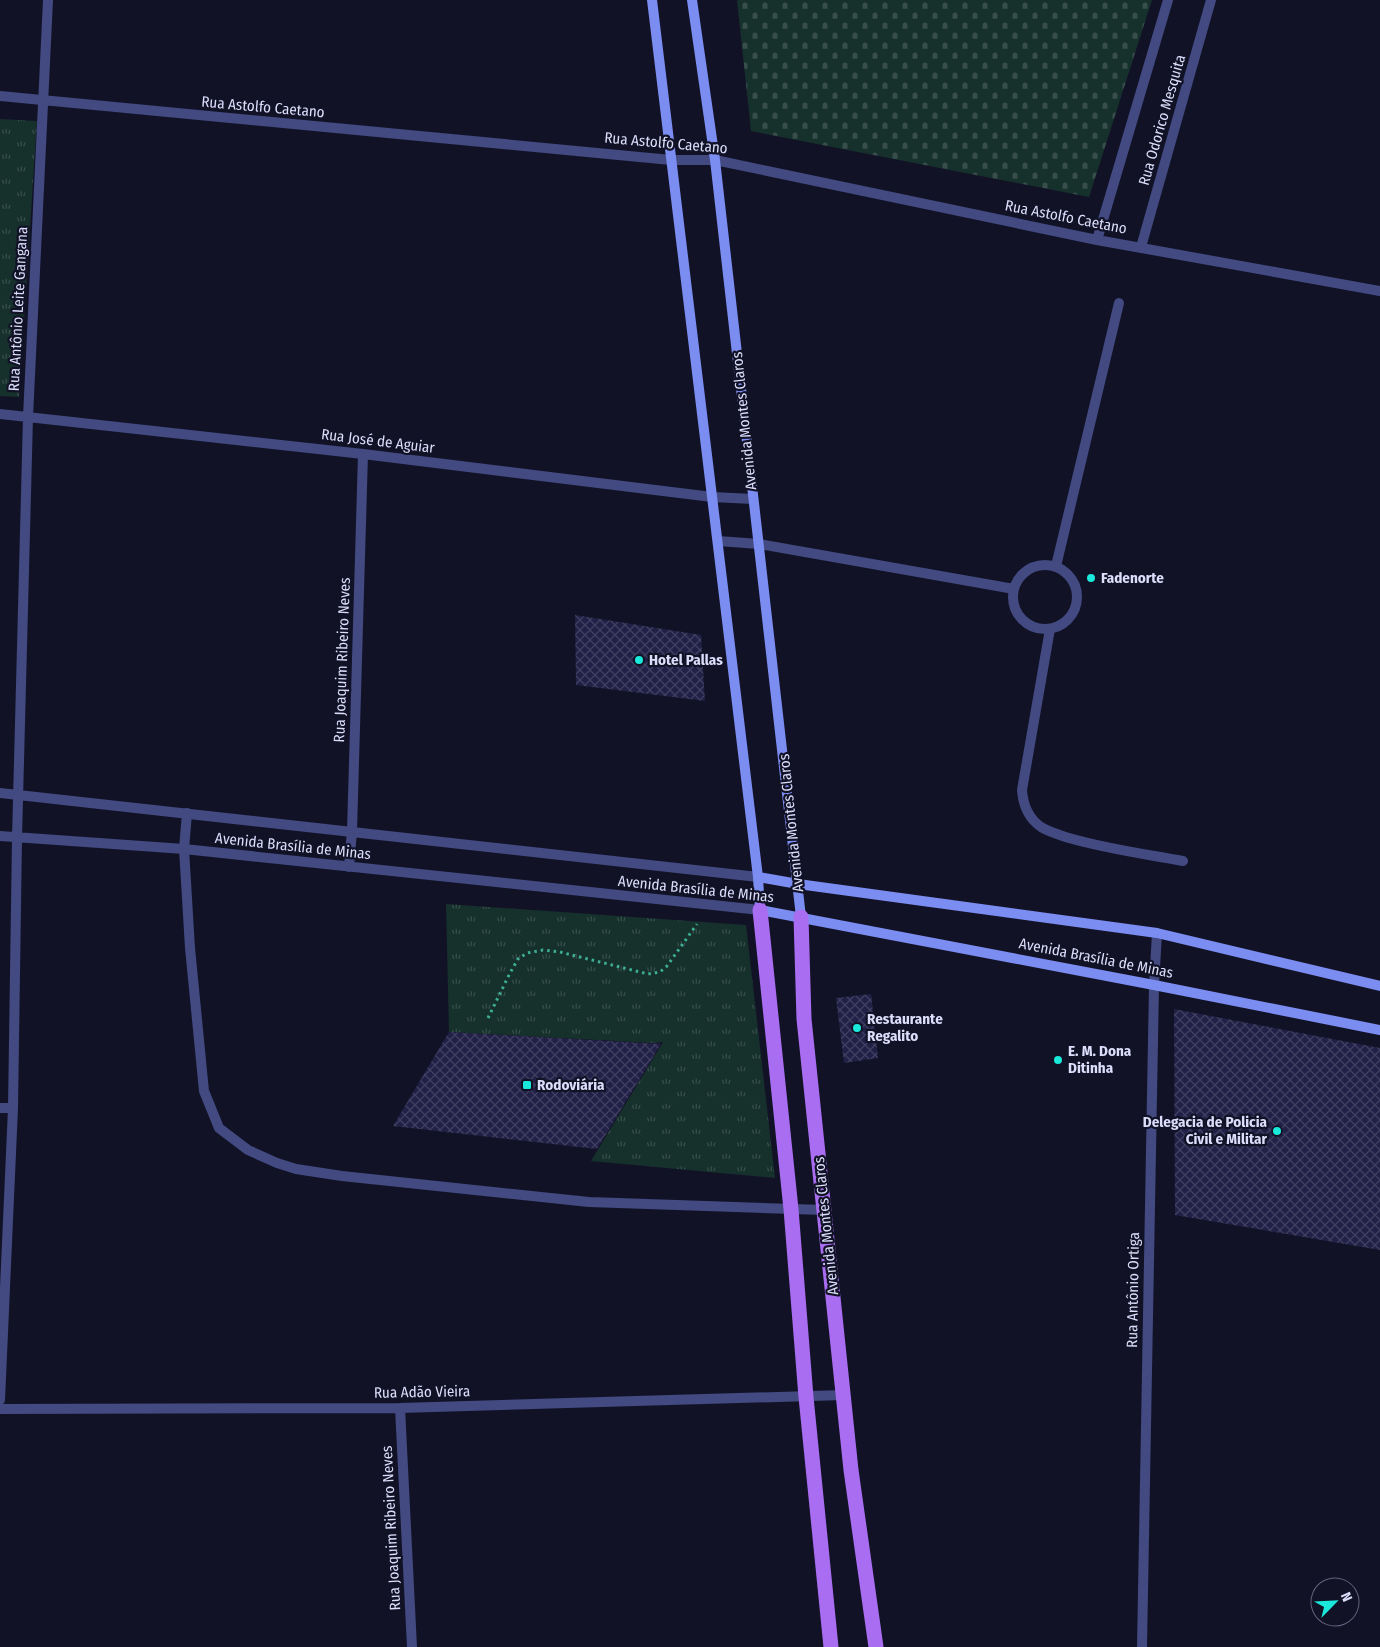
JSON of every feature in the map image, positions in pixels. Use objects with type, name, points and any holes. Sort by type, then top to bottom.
[{"type":"main road","points":[[652,0],[758,877],[791,1209],[806,1397],[831,1647]]},
{"type":"main road","name":"Avenida Montes Claros","points":[[692,0],[715,160],[798,884],[801,917],[804,1019],[851,1470],[876,1647]]},
{"type":"main road","name":"Avenida Brasília de Minas","points":[[758,877],[1157,933],[1380,986]]},
{"type":"main road","name":"Avenida Brasília de Minas","points":[[760,910],[1380,1030]]},
{"type":"street","name":"Rua Antônio Leite Gangana","points":[[0,1400],[13,1108],[17,838],[28,417],[48,0]]},
{"type":"street","name":"Rua Odorico Mesquita","points":[[1097,240],[1168,0]]},
{"type":"street","name":"Rua Odorico Mesquita","points":[[1141,247],[1212,0]]},
{"type":"street","name":"Rua Astolfo Caetano","points":[[0,96],[671,160],[715,160],[1097,240],[1380,292]]},
{"type":"street","points":[[1056,566],[1119,304]]},
{"type":"street","name":"Rua José de Aguiar","points":[[0,414],[363,454],[712,497],[753,499]]},
{"type":"street","name":"Rua Joaquim Ribeiro Neves","points":[[349,867],[352,831],[363,454]]},
{"type":"street","points":[[718,542],[759,544],[1014,588]]},
{"type":"street","points":[[1038,565],[1056,566],[1066,571],[1073,579],[1077,589],[1078,600],[1075,610],[1069,619],[1060,626],[1040,629],[1021,619],[1013,599],[1014,588],[1023,573],[1038,565]]},
{"type":"street","points":[[1050,629],[1022,790],[1023,802],[1029,814],[1040,827],[1068,838],[1097,846],[1183,860]]},
{"type":"street","name":"Avenida Brasília de Minas","points":[[0,793],[758,877]]},
{"type":"street","points":[[187,813],[184,849],[190,948],[204,1091],[220,1128],[248,1150],[296,1169],[342,1176],[589,1202],[824,1210]]},
{"type":"street","name":"Avenida Brasília de Minas","points":[[0,836],[184,849],[760,910]]},
{"type":"street","name":"Rua Antônio Ortiga","points":[[1142,1647],[1154,985],[1157,933]]},
{"type":"street","points":[[0,1108],[13,1108]]},
{"type":"street","name":"Rua Adão Vieira","points":[[0,1409],[400,1408],[844,1395]]},
{"type":"street","name":"Rua Joaquim Ribeiro Neves","points":[[400,1408],[412,1647]]},
{"type":"path","points":[[488,1018],[518,959],[527,953],[543,950],[560,952],[648,974],[660,972],[667,966],[711,905]]},
{"type":"green space","points":[[737,0],[1152,0],[1089,197],[751,131]]},
{"type":"green space","points":[[0,119],[37,121],[19,397],[0,396]]},
{"type":"green space","points":[[446,904],[746,925],[775,1178],[591,1161],[663,1042],[449,1032]]},
{"type":"building","name":"Hotel Pallas","points":[[575,615],[701,635],[705,701],[576,685]]},
{"type":"building","name":"Restaurante Regalito","points":[[871,994],[878,1058],[844,1063],[836,998]]},
{"type":"building","name":"Delegacia de Policia Civil e Militar","points":[[1174,1009],[1380,1048],[1380,1250],[1175,1215]]},
{"type":"building","name":"Rodoviária","points":[[449,1032],[661,1044],[597,1149],[393,1126]]},
{"type":"place","name":"Fadenorte","points":[[1091,578]]},
{"type":"place","name":"Hotel Pallas","points":[[639,660]]},
{"type":"place","name":"Restaurante Regalito","points":[[857,1028]]},
{"type":"place","name":"E. M. Dona Ditinha","points":[[1058,1060]]},
{"type":"place","name":"Rodoviária","points":[[527,1085]]},
{"type":"place","name":"Delegacia de Policia Civil e Militar","points":[[1277,1131]]}]
